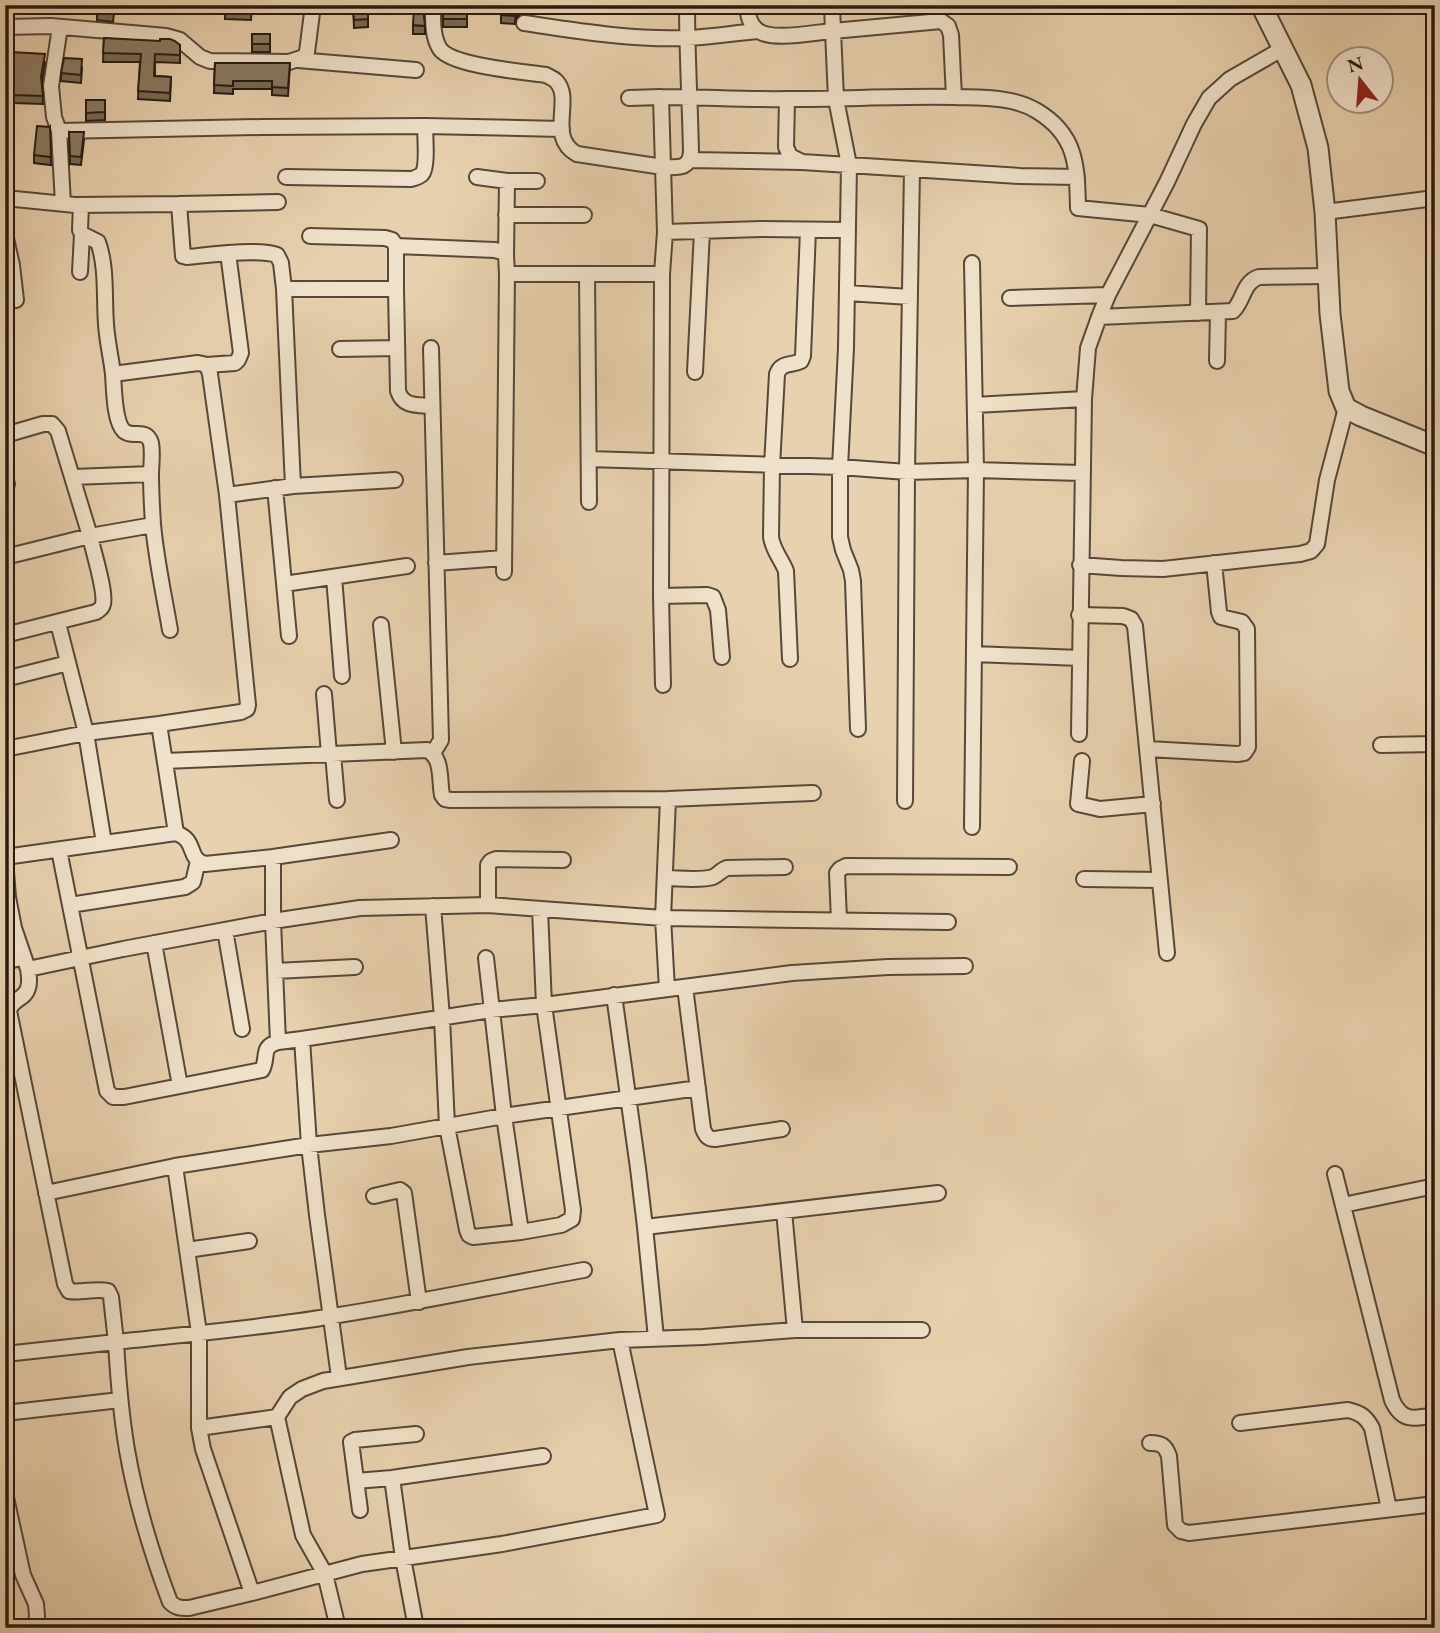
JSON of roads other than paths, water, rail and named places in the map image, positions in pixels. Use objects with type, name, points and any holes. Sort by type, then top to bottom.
[{"type":"street","points":[[5,27],[60,27],[166,36],[180,40],[200,57],[210,61],[289,62],[304,57],[307,52],[313,5]]},
{"type":"street","points":[[410,5],[433,6],[434,31],[440,49],[455,60],[546,75],[556,80],[561,91],[563,139],[568,149],[577,154],[663,167],[681,166],[690,160],[687,5]]},
{"type":"street","points":[[747,5],[748,18],[758,31]]},
{"type":"street","points":[[832,5],[836,99],[849,165],[840,537],[853,581],[858,729]]},
{"type":"street","points":[[1080,565],[1163,569],[1300,554],[1311,551],[1317,544],[1327,480],[1346,408],[1339,391],[1330,314],[1325,212],[1318,148],[1301,85],[1261,5]]},
{"type":"street","points":[[524,23],[589,33],[687,38],[758,31],[775,36],[941,21],[948,26],[951,35],[954,97]]},
{"type":"street","points":[[60,27],[51,86],[54,117],[59,131],[63,204]]},
{"type":"street","points":[[1079,734],[1082,473],[1088,348],[1108,295],[1209,98],[1230,79],[1282,49]]},
{"type":"street","points":[[298,60],[416,70]]},
{"type":"street","points":[[661,97],[665,232],[662,274],[663,685]]},
{"type":"street","points":[[629,98],[954,97],[1013,101],[1036,110],[1067,139],[1073,153],[1077,177],[1078,208],[1150,215],[1199,229],[1198,313]]},
{"type":"street","points":[[788,99],[786,147],[790,156],[802,162]]},
{"type":"street","points":[[59,131],[425,126],[562,129]]},
{"type":"street","points":[[286,177],[419,177],[425,165],[425,126]]},
{"type":"street","points":[[690,160],[802,162],[1020,176],[1077,177]]},
{"type":"street","points":[[905,801],[912,169]]},
{"type":"street","points":[[477,177],[537,181]]},
{"type":"street","points":[[436,563],[504,565],[507,181]]},
{"type":"street","points":[[5,198],[82,205],[278,202]]},
{"type":"street","points":[[1325,212],[1435,198]]},
{"type":"street","points":[[179,204],[183,256],[270,252],[277,255],[281,263],[293,486]]},
{"type":"street","points":[[80,272],[82,205]]},
{"type":"street","points":[[506,215],[584,215]]},
{"type":"street","points":[[790,659],[786,571],[772,547],[772,466],[777,374],[782,365],[795,364],[801,361],[803,356],[808,230]]},
{"type":"street","points":[[665,232],[848,230]]},
{"type":"street","points":[[695,372],[702,231]]},
{"type":"street","points":[[5,234],[16,300]]},
{"type":"street","points":[[82,234],[98,242],[100,248],[106,326],[120,423],[124,431],[143,434],[149,438],[152,447],[153,525],[170,630]]},
{"type":"street","points":[[310,236],[392,240],[396,246],[398,391],[405,403],[432,406]]},
{"type":"street","points":[[396,246],[495,250],[506,256]]},
{"type":"street","points":[[113,374],[198,363],[235,363],[238,360],[241,353],[228,253]]},
{"type":"street","points":[[972,263],[976,470],[972,827]]},
{"type":"street","points":[[507,274],[662,274]]},
{"type":"street","points":[[587,275],[589,502]]},
{"type":"street","points":[[1098,317],[1233,311],[1248,283],[1253,279],[1328,276]]},
{"type":"street","points":[[284,289],[396,289]]},
{"type":"street","points":[[847,293],[910,298]]},
{"type":"street","points":[[1010,298],[1108,295]]},
{"type":"street","points":[[1217,361],[1218,313]]},
{"type":"street","points":[[340,349],[397,348]]},
{"type":"street","points":[[431,348],[441,740],[433,753]]},
{"type":"street","points":[[5,750],[86,733],[231,714],[247,709],[227,495],[210,374],[206,365]]},
{"type":"street","points":[[975,405],[1084,399]]},
{"type":"street","points":[[1346,408],[1435,446]]},
{"type":"street","points":[[5,435],[43,424],[52,424],[58,431],[90,536],[103,592],[102,608],[96,612],[5,635]]},
{"type":"street","points":[[589,459],[840,467],[907,472],[976,470],[1082,473]]},
{"type":"street","points":[[73,477],[151,474]]},
{"type":"street","points":[[5,478],[5,488]]},
{"type":"street","points":[[227,495],[293,486],[395,480]]},
{"type":"street","points":[[275,488],[289,636]]},
{"type":"street","points":[[6,553],[153,525]]},
{"type":"street","points":[[1148,749],[1237,754],[1248,747],[1247,629],[1242,622],[1221,617],[1214,563]]},
{"type":"street","points":[[284,584],[407,566]]},
{"type":"street","points":[[334,577],[342,676]]},
{"type":"street","points":[[661,596],[713,597],[718,610],[722,657]]},
{"type":"street","points":[[1079,615],[1122,616],[1131,619],[1135,626],[1167,953]]},
{"type":"street","points":[[58,622],[86,733],[104,843]]},
{"type":"street","points":[[382,625],[394,751]]},
{"type":"street","points":[[974,654],[1080,658]]},
{"type":"street","points":[[5,679],[68,663]]},
{"type":"street","points":[[324,694],[337,800]]},
{"type":"street","points":[[159,724],[176,833]]},
{"type":"street","points":[[1381,746],[1435,744]]},
{"type":"street","points":[[165,761],[427,750],[437,758],[442,795],[451,800],[668,799],[813,793]]},
{"type":"street","points":[[1082,761],[1078,804],[1100,809],[1153,804]]},
{"type":"street","points":[[667,989],[663,918],[668,799]]},
{"type":"street","points":[[391,840],[205,864],[198,861],[185,836],[176,833],[5,858],[10,907],[26,963],[28,991],[13,1002],[9,1012],[65,1284],[69,1291],[101,1289],[108,1291],[111,1297],[127,1450],[139,1509],[170,1602],[180,1608],[189,1608],[362,1564],[502,1544],[657,1515],[620,1340]]},
{"type":"street","points":[[59,850],[107,1091],[113,1097],[262,1070],[266,1063],[266,1051],[270,1044],[278,1042],[491,1010],[792,973],[965,966]]},
{"type":"street","points":[[273,857],[272,921],[278,1042]]},
{"type":"street","points":[[488,905],[488,865],[491,861],[563,860]]},
{"type":"street","points":[[70,905],[185,887],[193,881],[198,861]]},
{"type":"street","points":[[839,920],[837,873],[846,866],[1009,867]]},
{"type":"street","points":[[665,878],[708,878],[727,868],[785,867]]},
{"type":"street","points":[[1084,879],[1160,880]]},
{"type":"street","points":[[5,961],[26,963],[80,958],[272,921],[360,908],[488,905],[663,918],[948,922]]},
{"type":"street","points":[[433,906],[447,1126],[469,1235],[473,1237],[567,1224],[572,1219],[573,1210],[544,1005],[540,909]]},
{"type":"street","points":[[225,930],[242,1029]]},
{"type":"street","points":[[154,943],[180,1086]]},
{"type":"street","points":[[486,958],[504,1116],[521,1232]]},
{"type":"street","points":[[275,971],[355,967]]},
{"type":"street","points":[[685,987],[705,1135],[710,1139],[782,1129]]},
{"type":"street","points":[[614,995],[645,1227],[656,1338]]},
{"type":"street","points":[[302,1040],[309,1145],[339,1377]]},
{"type":"street","points":[[46,1193],[175,1166],[309,1145],[391,1136],[558,1107],[698,1088]]},
{"type":"street","points":[[175,1166],[199,1333],[199,1428],[203,1449],[252,1593]]},
{"type":"street","points":[[1335,1174],[1392,1400],[1401,1416],[1412,1418],[1435,1415]]},
{"type":"street","points":[[1343,1205],[1435,1186]]},
{"type":"street","points":[[374,1196],[400,1190],[404,1193],[419,1302]]},
{"type":"street","points":[[645,1227],[938,1193]]},
{"type":"street","points":[[784,1211],[794,1330]]},
{"type":"street","points":[[187,1250],[249,1241]]},
{"type":"street","points":[[5,1354],[330,1317],[584,1270]]},
{"type":"street","points":[[199,1428],[276,1417],[290,1397],[313,1385],[339,1377],[468,1357],[620,1340],[794,1330],[922,1331]]},
{"type":"street","points":[[5,1413],[120,1400]]},
{"type":"street","points":[[1240,1423],[1348,1409],[1360,1412],[1372,1428],[1390,1509]]},
{"type":"street","points":[[276,1417],[303,1535],[325,1574],[338,1628]]},
{"type":"street","points":[[360,1510],[350,1445],[353,1440],[416,1434]]},
{"type":"street","points":[[1150,1443],[1161,1443],[1166,1449],[1169,1456],[1175,1525],[1181,1531],[1189,1533],[1435,1504]]},
{"type":"street","points":[[356,1481],[543,1456]]},
{"type":"street","points":[[392,1478],[402,1558],[416,1628]]},
{"type":"street","points":[[6,1498],[23,1575],[36,1604],[35,1628]]}]
